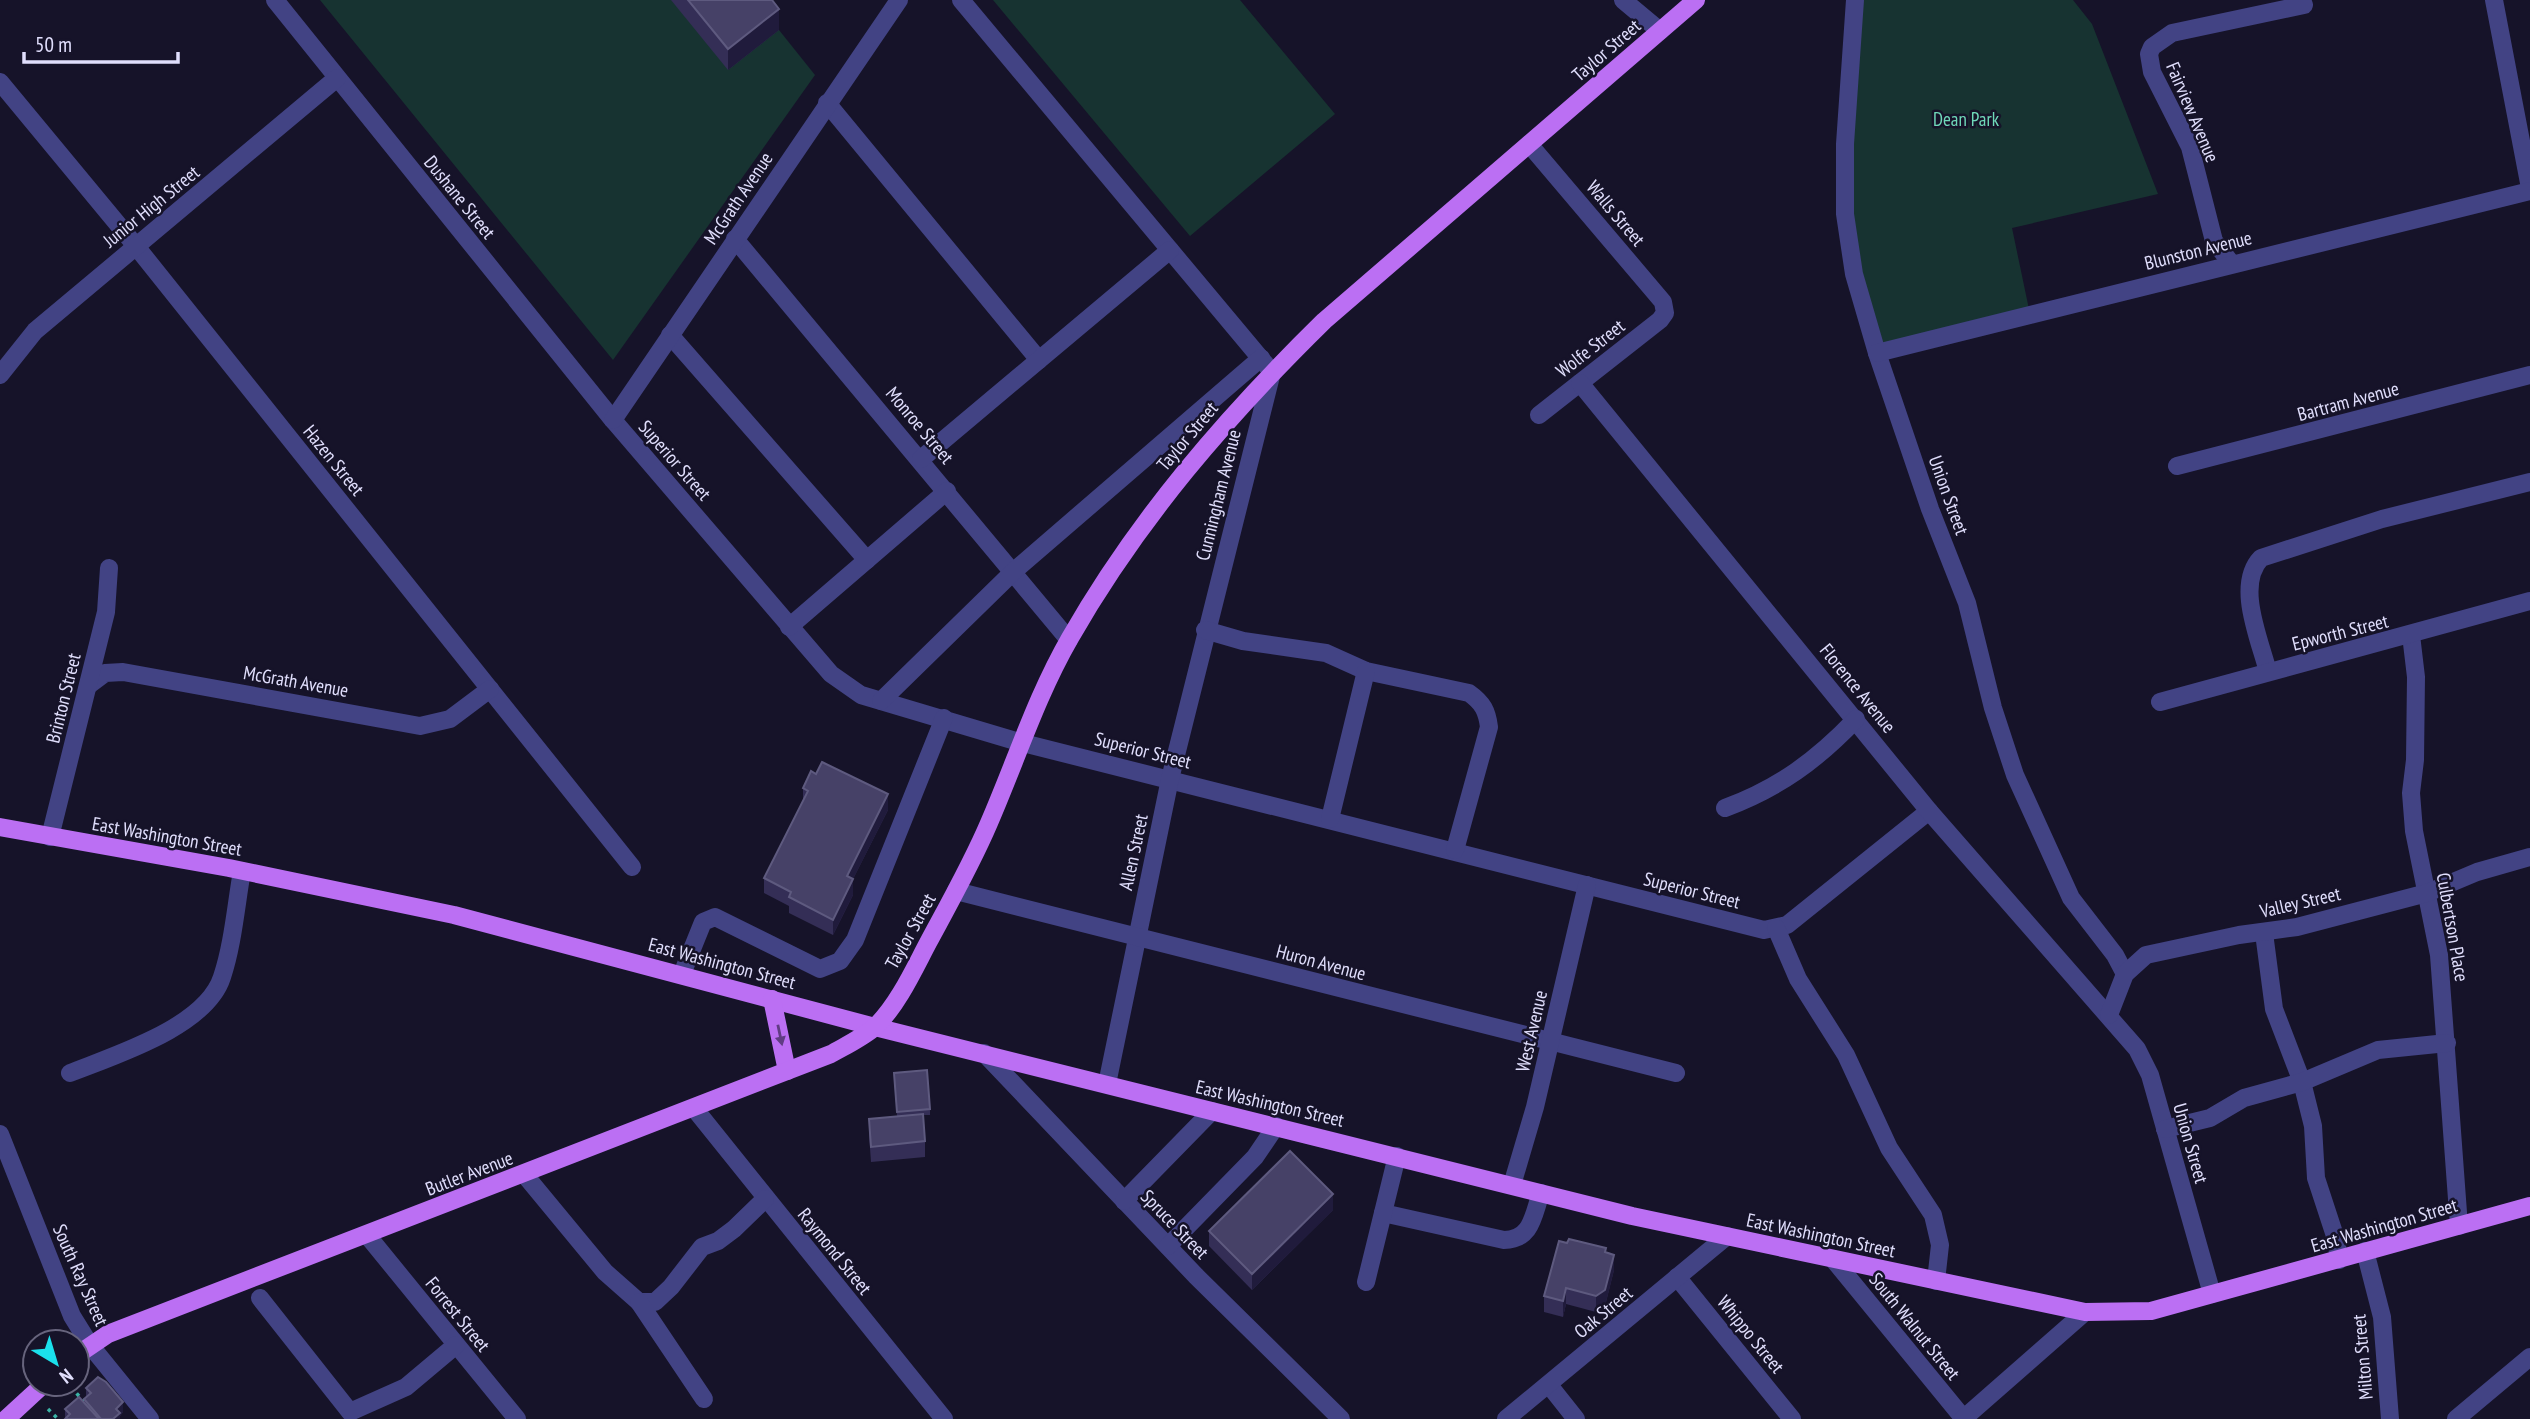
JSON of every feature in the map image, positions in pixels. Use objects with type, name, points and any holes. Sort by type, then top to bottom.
[{"type":"main road","name":"Taylor Street","points":[[875,1027],[906,983],[956,891],[990,822],[1019,742],[1069,640],[1145,521],[1266,365],[1324,321],[1696,0]]},
{"type":"main road","name":"East Washington Street","points":[[0,827],[242,871],[454,915],[875,1027],[1541,1193],[1727,1236],[2085,1312],[2151,1311],[2530,1206]]},
{"type":"main road","points":[[772,999],[788,1072]]},
{"type":"main road","name":"Butler Avenue","points":[[91,1345],[108,1334],[788,1072],[831,1054],[875,1027]]},
{"type":"main road","points":[[6,1419],[29,1398]]},
{"type":"street","name":"Dushane Street","points":[[275,0],[613,420]]},
{"type":"street","name":"McGrath Avenue","points":[[613,420],[899,0]]},
{"type":"street","points":[[961,0],[1266,365]]},
{"type":"street","points":[[1623,0],[1660,31]]},
{"type":"street","name":"Union Street","points":[[1855,0],[1845,144],[1845,214],[1854,274],[1877,353],[1930,509],[1967,603],[1993,708],[2015,775],[2071,898],[2115,955],[2125,974]]},
{"type":"street","points":[[2494,0],[2530,190]]},
{"type":"street","name":"Fairview Avenue","points":[[2231,263],[2214,241],[2190,147],[2152,72],[2149,54],[2152,47],[2172,33],[2309,2]]},
{"type":"street","name":"Junior High Street","points":[[0,374],[34,331],[337,78]]},
{"type":"street","name":"Hazen Street","points":[[0,82],[135,245],[632,867]]},
{"type":"street","points":[[827,103],[1039,360]]},
{"type":"street","name":"Walls Street","points":[[1529,144],[1663,302],[1665,313]]},
{"type":"street","name":"Blunston Avenue","points":[[1877,353],[2530,190]]},
{"type":"street","name":"Monroe Street","points":[[735,239],[921,459],[1069,640]]},
{"type":"street","points":[[921,459],[1170,250]]},
{"type":"street","name":"Wolfe Street","points":[[1539,415],[1665,313]]},
{"type":"street","points":[[670,335],[867,560]]},
{"type":"street","name":"Taylor Street","points":[[881,701],[1014,571],[1266,365]]},
{"type":"street","name":"Cunningham Avenue","points":[[1205,630],[1266,365]]},
{"type":"street","name":"Bartram Avenue","points":[[2177,466],[2530,375]]},
{"type":"street","name":"Florence Avenue","points":[[1580,383],[1929,811],[2046,948],[2109,1015]]},
{"type":"street","name":"Superior Street","points":[[613,420],[789,627],[845,686],[881,701],[1019,742],[1764,930],[1776,928]]},
{"type":"street","points":[[2268,672],[2250,590],[2252,567],[2261,558],[2382,519],[2530,482]]},
{"type":"street","points":[[789,627],[947,491]]},
{"type":"street","name":"Brinton Street","points":[[50,837],[106,612],[109,568]]},
{"type":"street","name":"Epworth Street","points":[[2160,702],[2530,601]]},
{"type":"street","points":[[1205,630],[1243,641],[1326,653],[1366,671],[1469,693],[1480,701],[1488,713],[1489,727],[1455,850]]},
{"type":"street","name":"Allen Street","points":[[1107,1084],[1136,935],[1205,630]]},
{"type":"street","name":"Culbertson Place","points":[[2411,635],[2416,677],[2415,760],[2411,793],[2414,831],[2440,955],[2459,1226]]},
{"type":"street","points":[[1330,819],[1347,760],[1366,671]]},
{"type":"street","name":"McGrath Avenue","points":[[89,685],[105,673],[123,672],[420,726],[450,719],[490,690]]},
{"type":"street","points":[[682,974],[703,922],[715,917],[820,969],[839,961],[855,940],[944,718]]},
{"type":"street","points":[[1725,808],[1761,794],[1792,776],[1825,751],[1856,719]]},
{"type":"street","points":[[1929,811],[1787,925],[1776,928],[1798,979],[1846,1055],[1889,1148],[1926,1202],[1938,1232],[1940,1254],[1936,1281]]},
{"type":"street","name":"Valley Street","points":[[2125,974],[2146,956],[2155,953],[2264,933],[2427,893],[2477,872],[2530,857]]},
{"type":"street","points":[[71,1073],[134,1048],[208,1004],[222,979],[242,871]]},
{"type":"street","name":"West Avenue","points":[[1511,1185],[1551,1040],[1587,886]]},
{"type":"street","name":"Huron Avenue","points":[[956,891],[1676,1073]]},
{"type":"street","points":[[2264,933],[2274,1009],[2302,1082],[2313,1126],[2316,1178],[2336,1239],[2339,1260]]},
{"type":"street","points":[[2109,1015],[2125,974]]},
{"type":"street","name":"Union Street","points":[[2109,1015],[2137,1049],[2150,1075],[2212,1294]]},
{"type":"street","points":[[2165,1129],[2210,1118],[2244,1098],[2302,1082],[2378,1050],[2447,1043]]},
{"type":"street","name":"Spruce Street","points":[[984,1053],[1124,1201],[1341,1419]]},
{"type":"street","name":"Raymond Street","points":[[694,1108],[944,1419]]},
{"type":"street","points":[[1124,1201],[1212,1111]]},
{"type":"street","points":[[1168,1246],[1255,1157],[1276,1126]]},
{"type":"street","name":"South Ray Street","points":[[0,1133],[76,1328]]},
{"type":"street","points":[[1367,1282],[1397,1156]]},
{"type":"street","points":[[524,1174],[604,1272],[639,1302],[704,1399]]},
{"type":"street","points":[[1383,1213],[1518,1240],[1527,1233],[1541,1193]]},
{"type":"street","points":[[639,1302],[655,1302],[671,1287],[702,1247],[718,1241],[734,1229],[765,1199]]},
{"type":"street","name":"Forrest Street","points":[[367,1235],[517,1419]]},
{"type":"street","name":"Oak Street","points":[[1506,1419],[1727,1236]]},
{"type":"street","name":"Milton Street","points":[[2365,1251],[2382,1317],[2390,1419]]},
{"type":"street","name":"South Walnut Street","points":[[1833,1259],[1964,1419]]},
{"type":"street","name":"Whippo Street","points":[[1677,1277],[1792,1419]]},
{"type":"street","points":[[260,1298],[350,1412],[406,1387],[456,1345]]},
{"type":"street","points":[[1964,1419],[2085,1312]]},
{"type":"street","points":[[2456,1419],[2530,1357]]},
{"type":"street","name":"South Ray Street","points":[[91,1358],[150,1419]]},
{"type":"street","points":[[1549,1385],[1576,1419]]},
{"type":"path","points":[[81,1398],[88,1406]]},
{"type":"path","points":[[48,1409],[58,1419]]},
{"type":"green space","points":[[320,0],[755,0],[815,75],[613,360]]},
{"type":"green space","points":[[993,0],[1240,0],[1335,114],[1190,236]]},
{"type":"green space","name":"Dean Park","points":[[1855,0],[2073,0],[2092,24],[2158,194],[2012,228],[2030,314],[1877,353],[1848,242]]},
{"type":"building","points":[[688,0],[772,0],[779,9],[728,49]]},
{"type":"building","points":[[822,762],[888,794],[847,876],[853,879],[833,920],[789,897],[791,892],[764,878],[808,791],[803,788],[811,771],[816,774]]},
{"type":"building","points":[[927,1070],[930,1109],[897,1112],[894,1073]]},
{"type":"building","points":[[923,1114],[925,1141],[871,1147],[869,1119]]},
{"type":"building","points":[[1290,1151],[1333,1194],[1252,1274],[1209,1231]]},
{"type":"building","points":[[1569,1239],[1606,1248],[1605,1252],[1614,1255],[1605,1290],[1596,1296],[1566,1288],[1563,1301],[1544,1296],[1559,1241],[1567,1243]]},
{"type":"building","points":[[98,1377],[106,1382],[123,1402],[116,1409],[120,1413],[113,1419],[101,1419],[84,1399],[91,1398],[91,1383]]},
{"type":"building","points":[[80,1398],[99,1419],[65,1419],[70,1414],[65,1409]]}]
